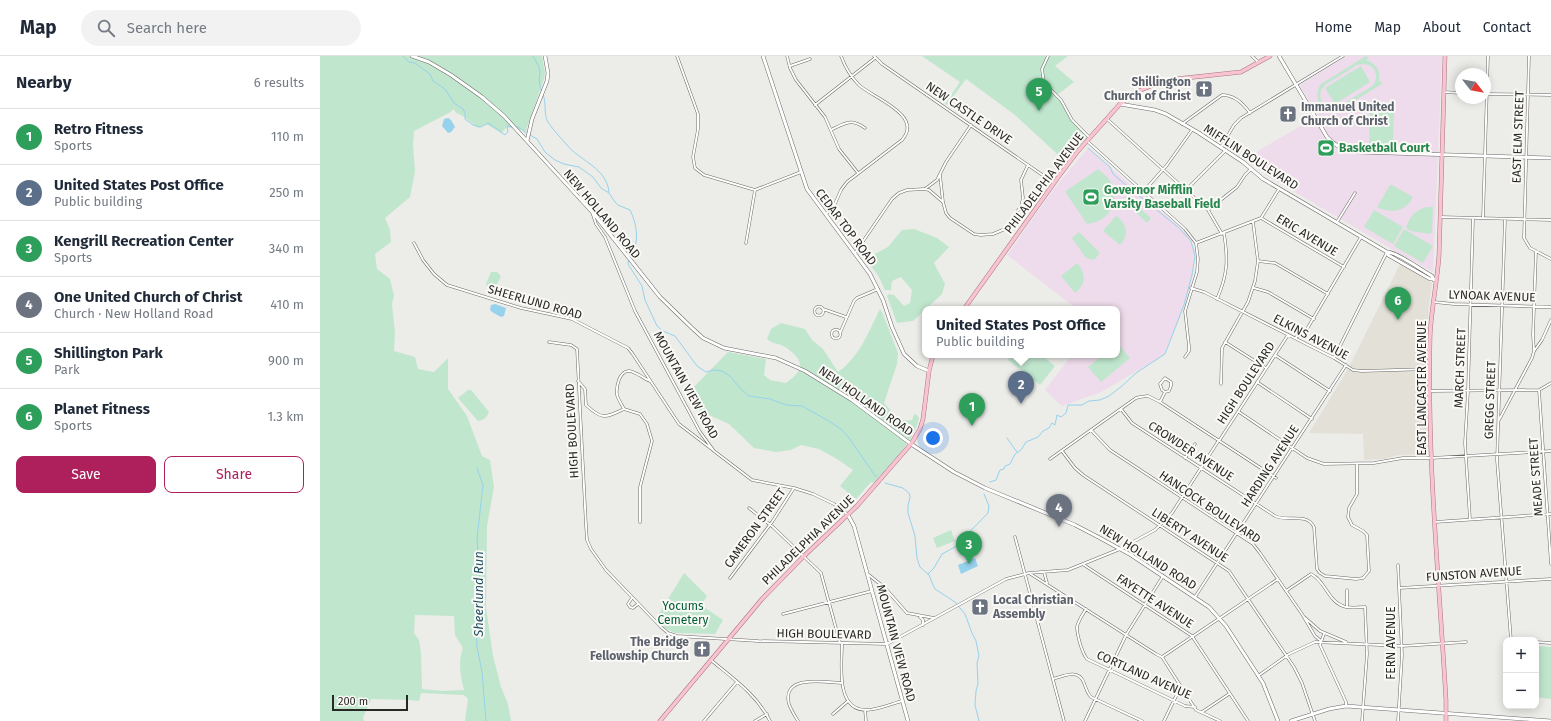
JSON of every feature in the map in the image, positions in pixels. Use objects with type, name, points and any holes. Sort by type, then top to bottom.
[{"type":"main road","name":"PHILADELPHIA AVENUE","points":[[966,306],[1054,183],[1089,139],[1120,104],[1136,92],[1166,81],[1241,72],[1270,56]]},
{"type":"main road","name":"EAST LANCASTER AVENUE","points":[[1445,56],[1438,271],[1434,280],[1430,335],[1430,370],[1431,458],[1447,712],[1446,721]]},
{"type":"main road","name":"PHILADELPHIA AVENUE","points":[[660,721],[762,599],[863,500],[911,444],[920,430],[923,420],[929,371],[932,358]]},
{"type":"street","name":"NEW HOLLAND ROAD","points":[[412,56],[429,62],[451,75],[488,102],[512,124],[592,212],[665,302],[703,338],[724,348],[768,355],[796,366],[852,400],[911,444],[964,478],[1081,528],[1120,549],[1209,607],[1220,618],[1258,676],[1267,692],[1278,721]]},
{"type":"street","points":[[527,141],[532,119],[548,77],[545,56]]},
{"type":"street","points":[[677,56],[698,114],[698,129],[693,157],[695,168],[704,175],[756,190],[801,172]]},
{"type":"street","name":"CEDAR TOP ROAD","points":[[763,56],[809,192],[870,274],[878,289],[904,354],[917,366],[929,371]]},
{"type":"street","points":[[787,56],[796,80],[825,117],[839,149],[858,173]]},
{"type":"street","points":[[826,214],[835,204],[844,184],[902,140],[907,132],[907,123],[900,112],[864,88],[852,76],[841,56]]},
{"type":"street","points":[[1048,56],[1042,70],[1044,83],[1061,100],[1072,120],[1089,139],[1185,229],[1196,244],[1198,264],[1185,311],[1189,346],[1189,351],[1185,357]]},
{"type":"street","points":[[1252,56],[1258,63]]},
{"type":"street","points":[[1279,56],[1327,137],[1342,149],[1358,152],[1551,158]]},
{"type":"street","points":[[1221,147],[1237,122],[1343,56]]},
{"type":"street","points":[[1487,68],[1488,56]]},
{"type":"street","name":"EAST ELM STREET","points":[[1529,56],[1524,238],[1528,246],[1536,251]]},
{"type":"street","points":[[815,105],[875,57]]},
{"type":"street","name":"NEW CASTLE DRIVE","points":[[875,57],[882,64],[1054,183]]},
{"type":"street","points":[[790,66],[810,59]]},
{"type":"street","points":[[1444,92],[1455,93]]},
{"type":"street","points":[[1491,94],[1551,95]]},
{"type":"street","points":[[1182,124],[1222,95],[1230,96],[1239,101],[1246,106],[1250,113]]},
{"type":"street","name":"MIFFLIN BOULEVARD","points":[[1120,104],[1159,111],[1226,150],[1263,179],[1387,252],[1388,255],[1434,280]]},
{"type":"street","points":[[1483,218],[1486,104]]},
{"type":"street","points":[[1106,119],[1208,210],[1223,234],[1227,267],[1224,282],[1217,299]]},
{"type":"street","points":[[831,130],[848,122],[856,123],[864,128]]},
{"type":"street","points":[[924,189],[933,184],[949,156],[971,125]]},
{"type":"street","points":[[1144,191],[1163,169],[1192,130]]},
{"type":"street","points":[[1186,190],[1226,150]]},
{"type":"street","points":[[940,174],[943,202],[946,213],[950,218],[972,233],[981,235],[1000,232],[1008,225],[1022,204],[1023,198],[1021,181],[1028,165]]},
{"type":"street","points":[[1208,210],[1237,187],[1251,169]]},
{"type":"street","points":[[1196,244],[1261,218],[1280,188]]},
{"type":"street","points":[[855,253],[896,194],[907,190],[924,189],[933,192],[943,202]]},
{"type":"street","points":[[746,243],[756,190]]},
{"type":"street","points":[[1337,222],[1355,193]]},
{"type":"street","name":"MOUNTAIN VIEW ROAD","points":[[592,212],[635,311],[700,432],[714,452],[752,480],[794,488],[823,498],[840,508],[848,515],[854,526],[908,721]]},
{"type":"street","points":[[1440,217],[1551,220]]},
{"type":"street","name":"ERIC AVENUE","points":[[1261,218],[1344,267]]},
{"type":"street","name":"MARCH STREET","points":[[1470,519],[1465,443],[1473,218]]},
{"type":"street","name":"GREGG STREET","points":[[1505,219],[1498,454],[1511,637]]},
{"type":"street","points":[[1221,384],[1221,351],[1243,312],[1254,288],[1258,261],[1253,222]]},
{"type":"street","points":[[1294,338],[1308,329],[1361,237]]},
{"type":"street","name":"SHEERLUND ROAD","points":[[414,243],[423,260],[434,274],[446,285],[522,308],[576,321],[628,348],[679,424],[714,452]]},
{"type":"street","points":[[1499,422],[1532,358],[1534,351],[1533,306],[1536,251],[1551,259]]},
{"type":"street","points":[[1334,358],[1387,252]]},
{"type":"street","points":[[1258,261],[1275,263],[1328,294]]},
{"type":"street","name":"ELKINS AVENUE","points":[[1191,288],[1217,299],[1334,358],[1353,370],[1430,370]]},
{"type":"street","points":[[1254,288],[1268,292],[1314,318]]},
{"type":"street","points":[[840,332],[836,330],[833,331],[832,335],[837,338],[840,337],[840,332],[846,317],[852,304],[857,298],[878,289]]},
{"type":"street","name":"LYNOAK AVENUE","points":[[1433,302],[1471,305],[1551,307]]},
{"type":"street","points":[[822,308],[823,311],[820,315],[815,313],[815,308],[817,307],[822,308],[846,317]]},
{"type":"street","points":[[1534,351],[1542,340],[1551,320]]},
{"type":"street","name":"HIGH BOULEVARD","points":[[549,342],[571,345],[577,349],[587,540],[596,556],[632,598],[661,627],[677,636],[887,644],[963,604],[999,582],[1029,572],[1068,570],[1120,549],[1160,526],[1172,513],[1288,335]]},
{"type":"street","points":[[1225,342],[1266,369]]},
{"type":"street","points":[[1275,355],[1330,391]]},
{"type":"street","name":"HARDING AVENUE","points":[[1195,597],[1275,477],[1346,365]]},
{"type":"street","points":[[624,409],[617,395],[620,377],[623,372],[633,371],[652,382]]},
{"type":"street","points":[[1160,402],[1165,392],[1169,391],[1171,386],[1171,382],[1165,378],[1162,380],[1160,388],[1165,392]]},
{"type":"street","points":[[578,381],[585,389],[586,405],[596,415],[609,416],[624,409],[640,414],[647,424],[652,441],[640,487],[640,522]]},
{"type":"street","points":[[1257,382],[1312,419]]},
{"type":"street","points":[[1431,391],[1539,390],[1551,383]]},
{"type":"street","name":"MEADE STREET","points":[[1539,390],[1549,514],[1551,564]]},
{"type":"street","points":[[1050,459],[1140,397],[1150,397],[1275,477]]},
{"type":"street","name":"CROWDER AVENUE","points":[[1121,409],[1132,423],[1279,518],[1304,519],[1311,522],[1314,527],[1317,567],[1321,574],[1329,577],[1356,579],[1363,578],[1368,574],[1370,567],[1368,537],[1363,531],[1350,523],[1348,514],[1349,508],[1358,494],[1356,464]]},
{"type":"street","points":[[1239,412],[1317,463],[1379,463],[1400,458],[1431,458],[1551,451]]},
{"type":"street","name":"HANCOCK BOULEVARD","points":[[1091,430],[1110,450],[1258,549],[1315,636],[1321,641]]},
{"type":"street","points":[[1186,458],[1195,444]]},
{"type":"street","name":"LIBERTY AVENUE","points":[[1062,451],[1075,468],[1083,475],[1218,563],[1232,574],[1287,656],[1300,679],[1315,721]]},
{"type":"street","name":"CAMERON STREET","points":[[730,578],[770,525],[794,488]]},
{"type":"street","points":[[749,508],[770,525],[821,573],[841,643],[842,683],[844,695],[848,701],[856,707],[865,710],[902,701]]},
{"type":"street","points":[[1435,522],[1502,516],[1549,514]]},
{"type":"street","points":[[1015,537],[1064,721]]},
{"type":"street","name":"FAYETTE AVENUE","points":[[1084,564],[1192,636],[1248,721]]},
{"type":"street","name":"FERN AVENUE","points":[[1398,565],[1402,646],[1398,721]]},
{"type":"street","points":[[1029,572],[1162,657],[1194,707]]},
{"type":"street","points":[[1044,572],[1047,584]]},
{"type":"street","points":[[1286,591],[1311,574],[1320,581],[1334,601],[1347,607],[1365,607],[1366,644],[1362,721]]},
{"type":"street","points":[[868,575],[885,588],[905,612],[912,615],[935,618]]},
{"type":"street","points":[[1085,721],[1126,635],[1163,576]]},
{"type":"street","points":[[1162,657],[1278,579]]},
{"type":"street","name":"FUNSTON AVENUE","points":[[1399,588],[1551,579]]},
{"type":"street","points":[[1346,590],[1347,607]]},
{"type":"street","points":[[783,614],[872,591]]},
{"type":"street","name":"HIGH BOULEVARD","points":[[632,598],[628,604],[630,607],[633,608],[638,604]]},
{"type":"street","name":"CORTLAND AVENUE","points":[[1086,609],[1077,627],[1084,654],[1088,661],[1173,701],[1185,706],[1194,707],[1202,713],[1220,721]]},
{"type":"street","name":"HANCOCK BOULEVARD","points":[[1302,614],[1324,634],[1347,643]]},
{"type":"street","points":[[920,616],[923,620],[922,626]]},
{"type":"street","points":[[1324,634],[1320,645],[1346,702],[1346,706]]},
{"type":"street","points":[[1258,676],[1297,650],[1321,641],[1402,646],[1466,642]]},
{"type":"street","points":[[1539,642],[1551,643]]},
{"type":"street","points":[[710,660],[754,696],[767,714],[770,721]]},
{"type":"street","points":[[1053,679],[1070,674],[1078,675],[1083,679],[1089,695],[1095,700],[1142,721]]},
{"type":"street","points":[[704,721],[737,682]]},
{"type":"street","points":[[798,721],[789,703],[789,694],[794,686],[802,682],[842,683]]},
{"type":"street","points":[[1164,721],[1181,686]]},
{"type":"street","points":[[1202,713],[1229,694]]},
{"type":"street","points":[[833,714],[848,701]]},
{"type":"street","points":[[1291,721],[1329,708],[1346,706],[1551,720]]},
{"type":"street","points":[[865,710],[866,721]]},
{"type":"street","points":[[755,721],[767,714]]},
{"type":"street","points":[[1505,721],[1506,716]]},
{"type":"shaded area","points":[[1347,56],[1442,56],[1433,272],[1266,175],[1252,161],[1258,151],[1318,116],[1300,85]]},
{"type":"shaded area","points":[[1088,148],[1188,235],[1195,252],[1191,280],[1180,317],[1163,356],[1101,392],[1062,406],[1045,390],[1070,358],[1120,358],[1120,306],[1073,306],[1007,255],[1053,190]]},
{"type":"shaded area","points":[[1400,264],[1432,283],[1426,352],[1428,454],[1399,455],[1384,459],[1364,460],[1363,434],[1309,433],[1348,369]]},
{"type":"green space","points":[[320,56],[542,56],[545,73],[544,79],[525,133],[522,130],[507,127],[501,133],[486,124],[478,128],[465,117],[456,113],[454,109],[414,131],[413,145],[415,171],[410,197],[385,218],[390,230],[391,242],[375,254],[377,269],[390,279],[394,296],[392,304],[395,333],[394,351],[415,357],[418,369],[434,372],[448,358],[448,389],[467,416],[482,456],[490,460],[494,487],[487,526],[486,608],[493,656],[501,687],[508,704],[511,721],[465,721],[468,699],[464,695],[421,693],[419,701],[371,699],[363,718],[364,721],[320,721]],"holes":[[[415,615],[454,616],[455,635],[463,648],[460,658],[460,669],[464,690],[443,691],[422,689],[421,653],[419,640],[414,633]]]},
{"type":"green space","points":[[922,56],[1068,56],[1055,66],[1074,82],[1057,95],[1076,124],[1088,136],[1066,162],[1015,115],[966,79],[947,105],[945,104],[960,82]]},
{"type":"green space","points":[[1366,56],[1369,58],[1366,60],[1373,63],[1377,68],[1379,82],[1380,81],[1382,84],[1339,110],[1333,111],[1328,110],[1320,104],[1317,95],[1321,84]],"holes":[[[1367,64],[1373,68],[1376,74],[1373,85],[1345,103],[1335,107],[1326,106],[1322,102],[1320,96],[1321,90],[1325,85],[1357,65]]]},
{"type":"green space","points":[[1361,66],[1370,82],[1335,104],[1325,88]]},
{"type":"green space","points":[[1370,104],[1394,104],[1393,145],[1369,145]]},
{"type":"green space","name":"Governor Mifflin Varsity Baseball Field","points":[[1098,169],[1111,182],[1114,192],[1114,202],[1106,216],[1098,221],[1087,224],[1066,191]]},
{"type":"green space","points":[[1390,185],[1413,197],[1402,209],[1393,211],[1377,207]]},
{"type":"green space","points":[[1137,206],[1151,218],[1147,223],[1133,210]]},
{"type":"green space","points":[[1427,207],[1433,207],[1432,232],[1430,234],[1411,231],[1406,228],[1413,214]]},
{"type":"green space","points":[[1374,210],[1403,227],[1393,244],[1364,227]]},
{"type":"green space","points":[[1117,216],[1125,226],[1126,230],[1125,238],[1120,245],[1103,231]]},
{"type":"green space","points":[[914,229],[937,238],[949,247],[934,263],[945,284],[942,294],[929,306],[922,306],[922,313],[913,321],[897,323],[887,296],[889,294],[894,295],[904,306],[910,303],[912,290],[901,277],[892,281],[891,290],[885,290],[878,275],[865,259],[888,247],[902,230]]},
{"type":"green space","points":[[1404,229],[1433,246],[1423,263],[1394,246]]},
{"type":"green space","points":[[1079,232],[1100,253],[1094,260],[1086,258],[1072,238]]},
{"type":"green space","points":[[1078,264],[1081,268],[1084,279],[1079,290],[1075,293],[1061,276]]},
{"type":"green space","points":[[491,272],[497,272],[501,276],[495,289],[487,286],[486,284]]},
{"type":"green space","points":[[880,309],[898,353],[897,364],[884,403],[899,419],[907,421],[912,420],[916,414],[919,418],[912,436],[901,452],[874,483],[871,482],[856,499],[840,486],[853,470],[837,459],[819,449],[801,445],[791,450],[776,452],[754,448],[729,424],[700,411],[685,396],[728,352],[766,359],[764,375],[770,380],[786,383],[788,382],[798,372],[800,368],[799,361],[788,349],[767,339],[771,329],[781,323],[805,329],[812,340],[823,349],[838,372],[858,352]]},
{"type":"green space","points":[[1120,346],[1130,358],[1101,382],[1088,367],[1098,358],[1120,358]]},
{"type":"green space","points":[[1009,358],[1045,358],[1055,366],[1040,385],[1008,360]]},
{"type":"green space","points":[[468,390],[471,390],[489,412],[483,419],[478,421],[458,398]]},
{"type":"green space","points":[[951,530],[955,541],[937,548],[933,538]]},
{"type":"green space","name":"Yocums Cemetery","points":[[684,573],[707,596],[701,605],[723,620],[715,634],[675,633],[665,628],[657,617]]},
{"type":"green space","points":[[1539,646],[1551,647],[1551,699],[1539,697]]},
{"type":"water","points":[[448,118],[455,127],[448,133],[442,126],[444,119]]},
{"type":"water","points":[[495,304],[506,308],[504,316],[501,317],[490,310],[491,305]]},
{"type":"water","points":[[975,558],[978,566],[961,574],[958,565]]},
{"type":"waterway","points":[[403,56],[409,62],[415,63],[430,74],[433,81],[445,89],[454,103],[463,109],[465,119],[473,125],[481,127],[488,123],[505,135],[508,132],[507,126],[513,127]]},
{"type":"waterway","points":[[533,56],[539,67],[541,90]]},
{"type":"waterway","points":[[543,95],[546,116],[550,125],[572,151],[598,171],[607,184],[609,192]]},
{"type":"waterway","points":[[516,127],[527,133]]},
{"type":"waterway","points":[[530,135],[537,139],[545,152],[555,160],[564,164],[579,167],[593,177],[601,188],[609,193],[618,205],[630,210],[634,219],[637,235],[636,245],[628,264],[642,286],[645,300],[657,326],[663,331],[675,336],[697,366],[706,372],[714,370],[722,371],[730,376],[749,396],[770,399],[786,405],[802,406],[827,420],[841,429],[849,438],[876,477]]},
{"type":"waterway","points":[[990,482],[996,480],[1000,470],[1004,469],[1005,466],[1010,464],[1015,454],[1021,450],[1026,442],[1038,437],[1043,431],[1049,428],[1052,423],[1055,425],[1057,415],[1061,417],[1066,413],[1068,405],[1082,405],[1089,401],[1100,400],[1109,396],[1136,373],[1165,354],[1184,305],[1192,275],[1195,256],[1191,241],[1178,227],[1113,174],[1110,167],[1088,148]]},
{"type":"waterway","points":[[1007,438],[1017,452]]},
{"type":"waterway","name":"Sheerlund Run","points":[[477,468],[483,485],[477,538],[480,583],[476,624],[477,647],[482,672],[486,721]]},
{"type":"waterway","points":[[885,483],[903,488],[909,493],[908,513],[915,536],[917,558],[920,567],[929,575],[935,589],[955,602],[965,614],[976,641],[979,656],[977,663],[978,683],[975,705],[979,721]]},
{"type":"waterway","points":[[928,574],[934,568],[942,554],[955,547],[988,513],[989,506],[984,494]]},
{"type":"place","name":"Shillington Church of Christ","points":[[1204,89]]},
{"type":"place","name":"Shillington Park","points":[[1039,111]]},
{"type":"place","name":"Immanuel United Church of Christ","points":[[1288,114]]},
{"type":"place","name":"Basketball Court","points":[[1326,148]]},
{"type":"place","name":"Governor Mifflin Varsity Baseball Field","points":[[1091,197]]},
{"type":"place","name":"Planet Fitness","points":[[1398,320]]},
{"type":"place","name":"United States Post Office","points":[[1021,404]]},
{"type":"place","name":"Retro Fitness","points":[[972,426]]},
{"type":"place","name":"One United Church of Christ","points":[[1059,527]]},
{"type":"place","name":"Kengrill Recreation Center","points":[[969,564]]},
{"type":"place","name":"Local Christian Assembly","points":[[980,607]]},
{"type":"place","name":"The Bridge Fellowship Church","points":[[702,649]]}]
